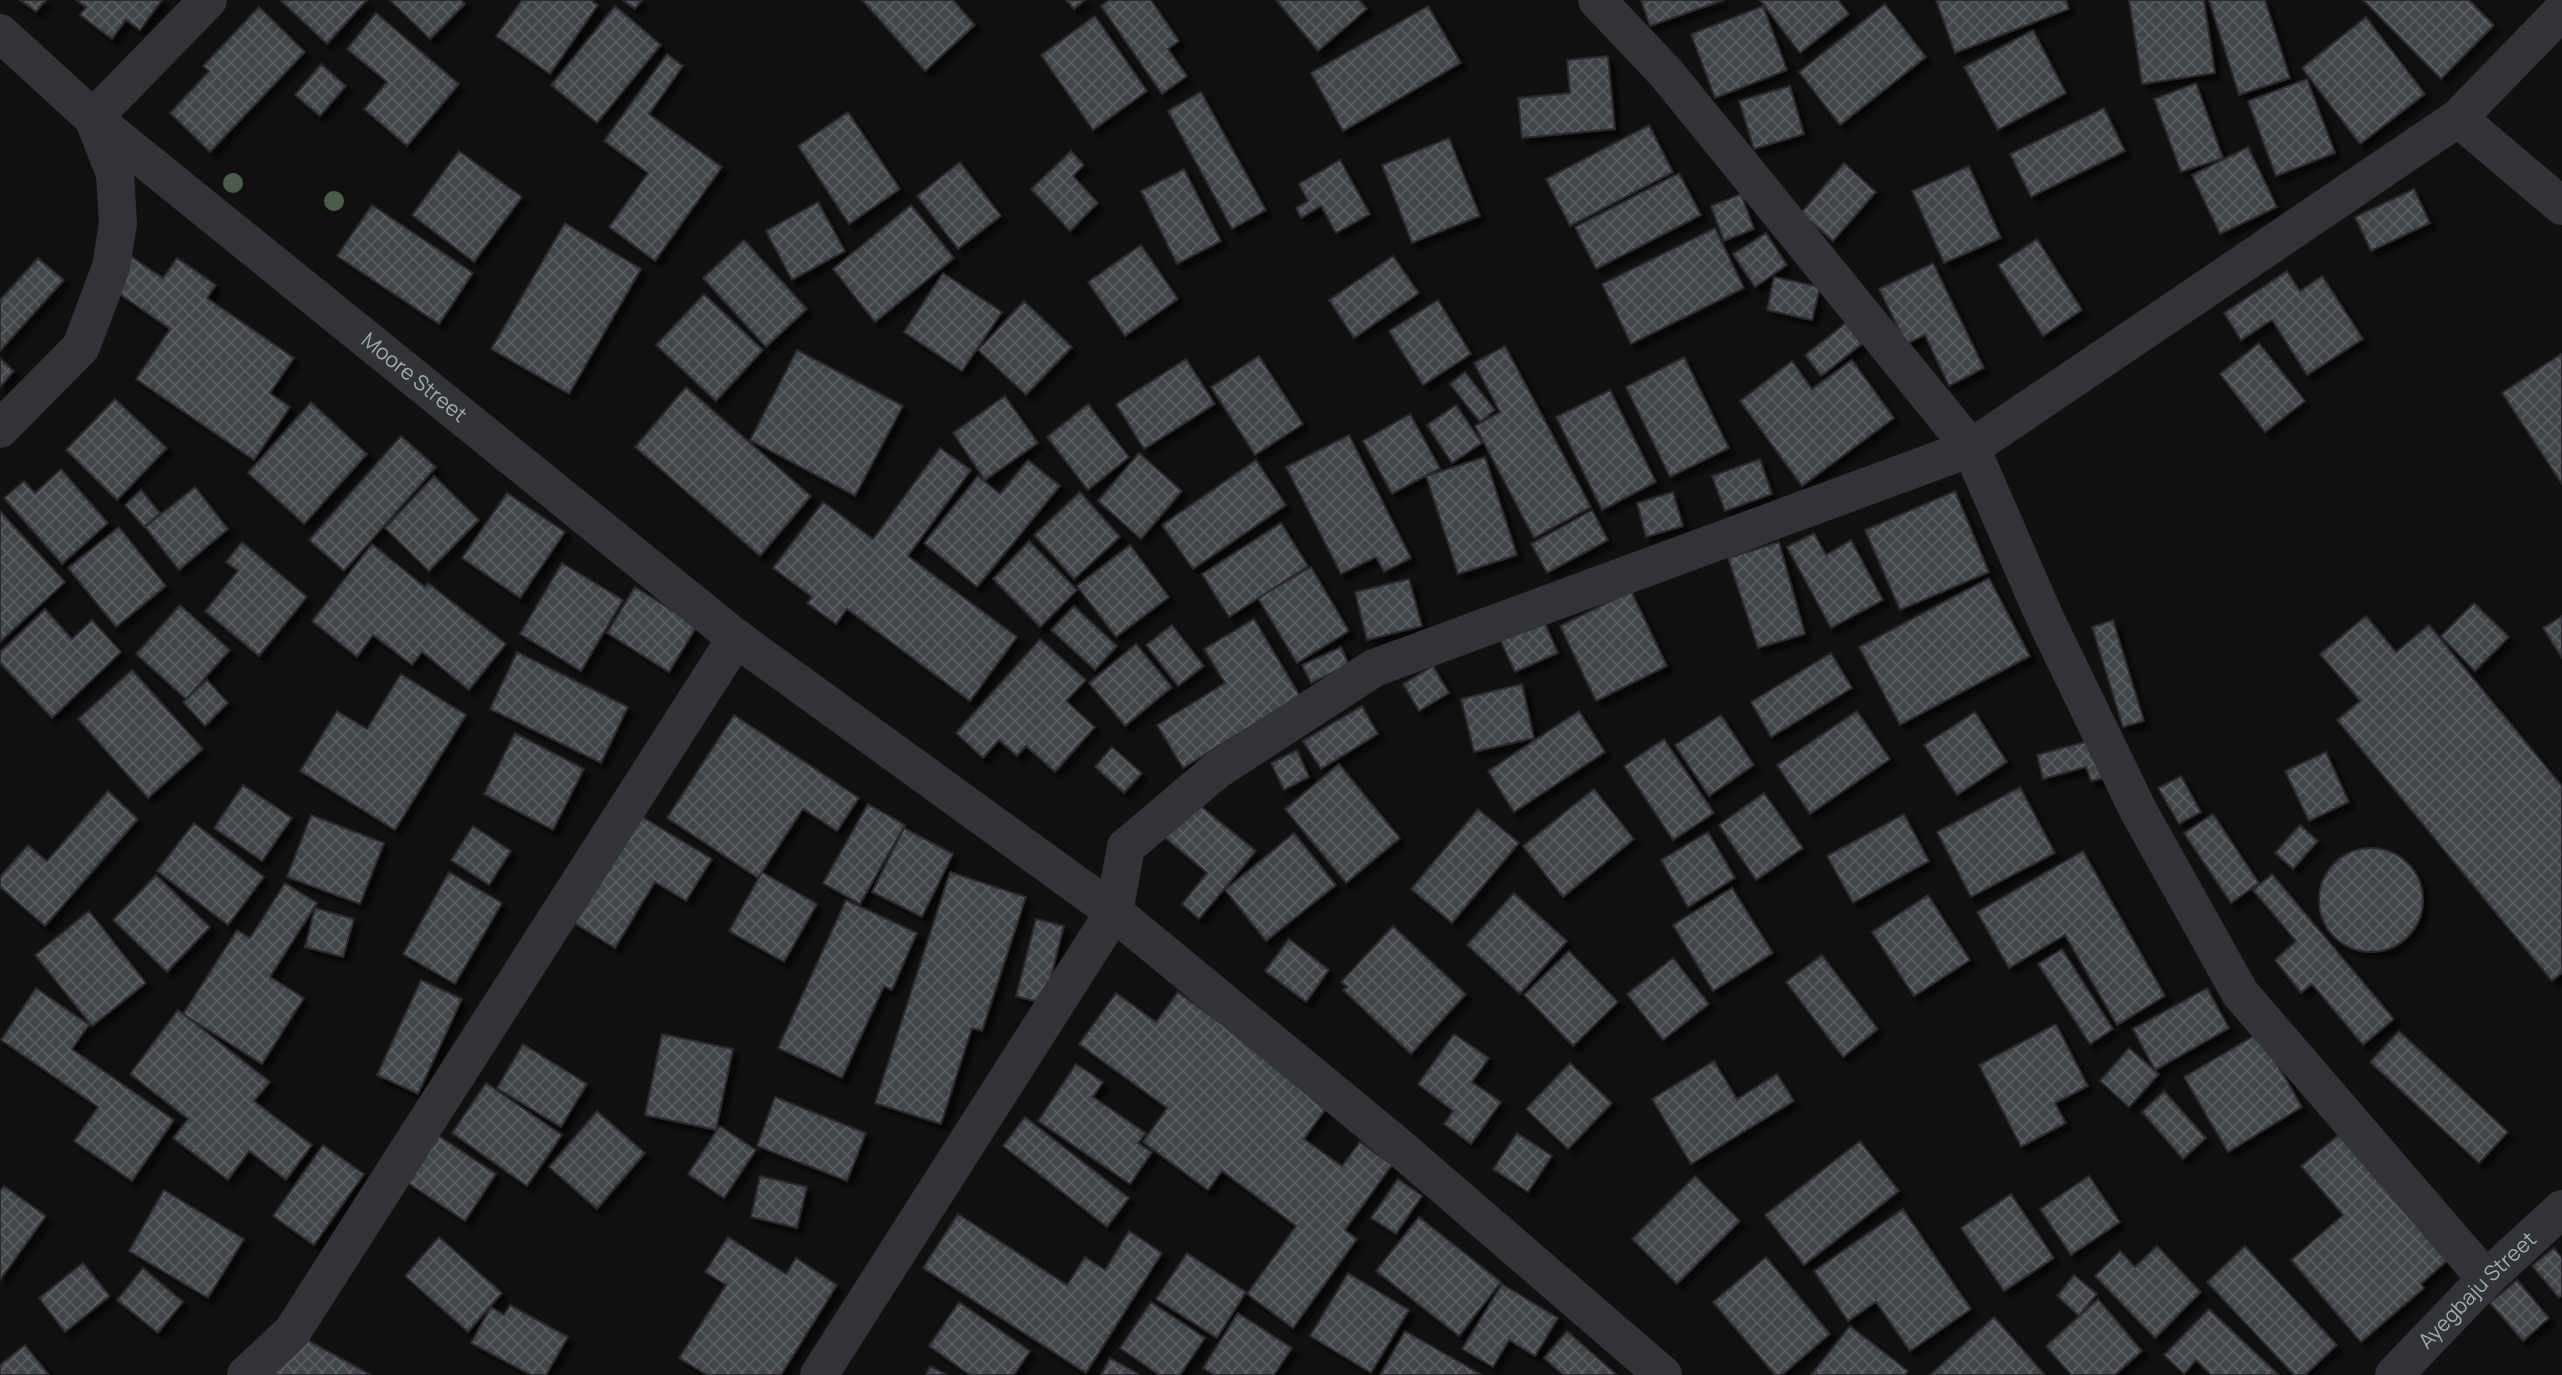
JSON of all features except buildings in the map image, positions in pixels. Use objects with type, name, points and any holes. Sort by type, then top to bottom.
[{"type":"street","points":[[0,429],[81,346],[111,267],[118,223],[115,174],[93,118],[208,0]]},
{"type":"street","points":[[1597,0],[1666,73],[1971,448],[2045,618],[2138,810],[2241,993],[2486,1279]]},
{"type":"street","points":[[819,1375],[1114,912],[1126,847],[1217,770],[1374,668],[1971,448],[2458,118],[2562,11]]},
{"type":"street","name":"Moore Street","points":[[0,33],[93,118],[736,638],[1114,912],[1392,1142],[1663,1375]]},
{"type":"street","points":[[2458,118],[2562,206]]},
{"type":"street","points":[[246,1375],[292,1332],[736,638]]},
{"type":"street","name":"Ayegbaju Street","points":[[2394,1375],[2486,1279],[2562,1209]]}]
